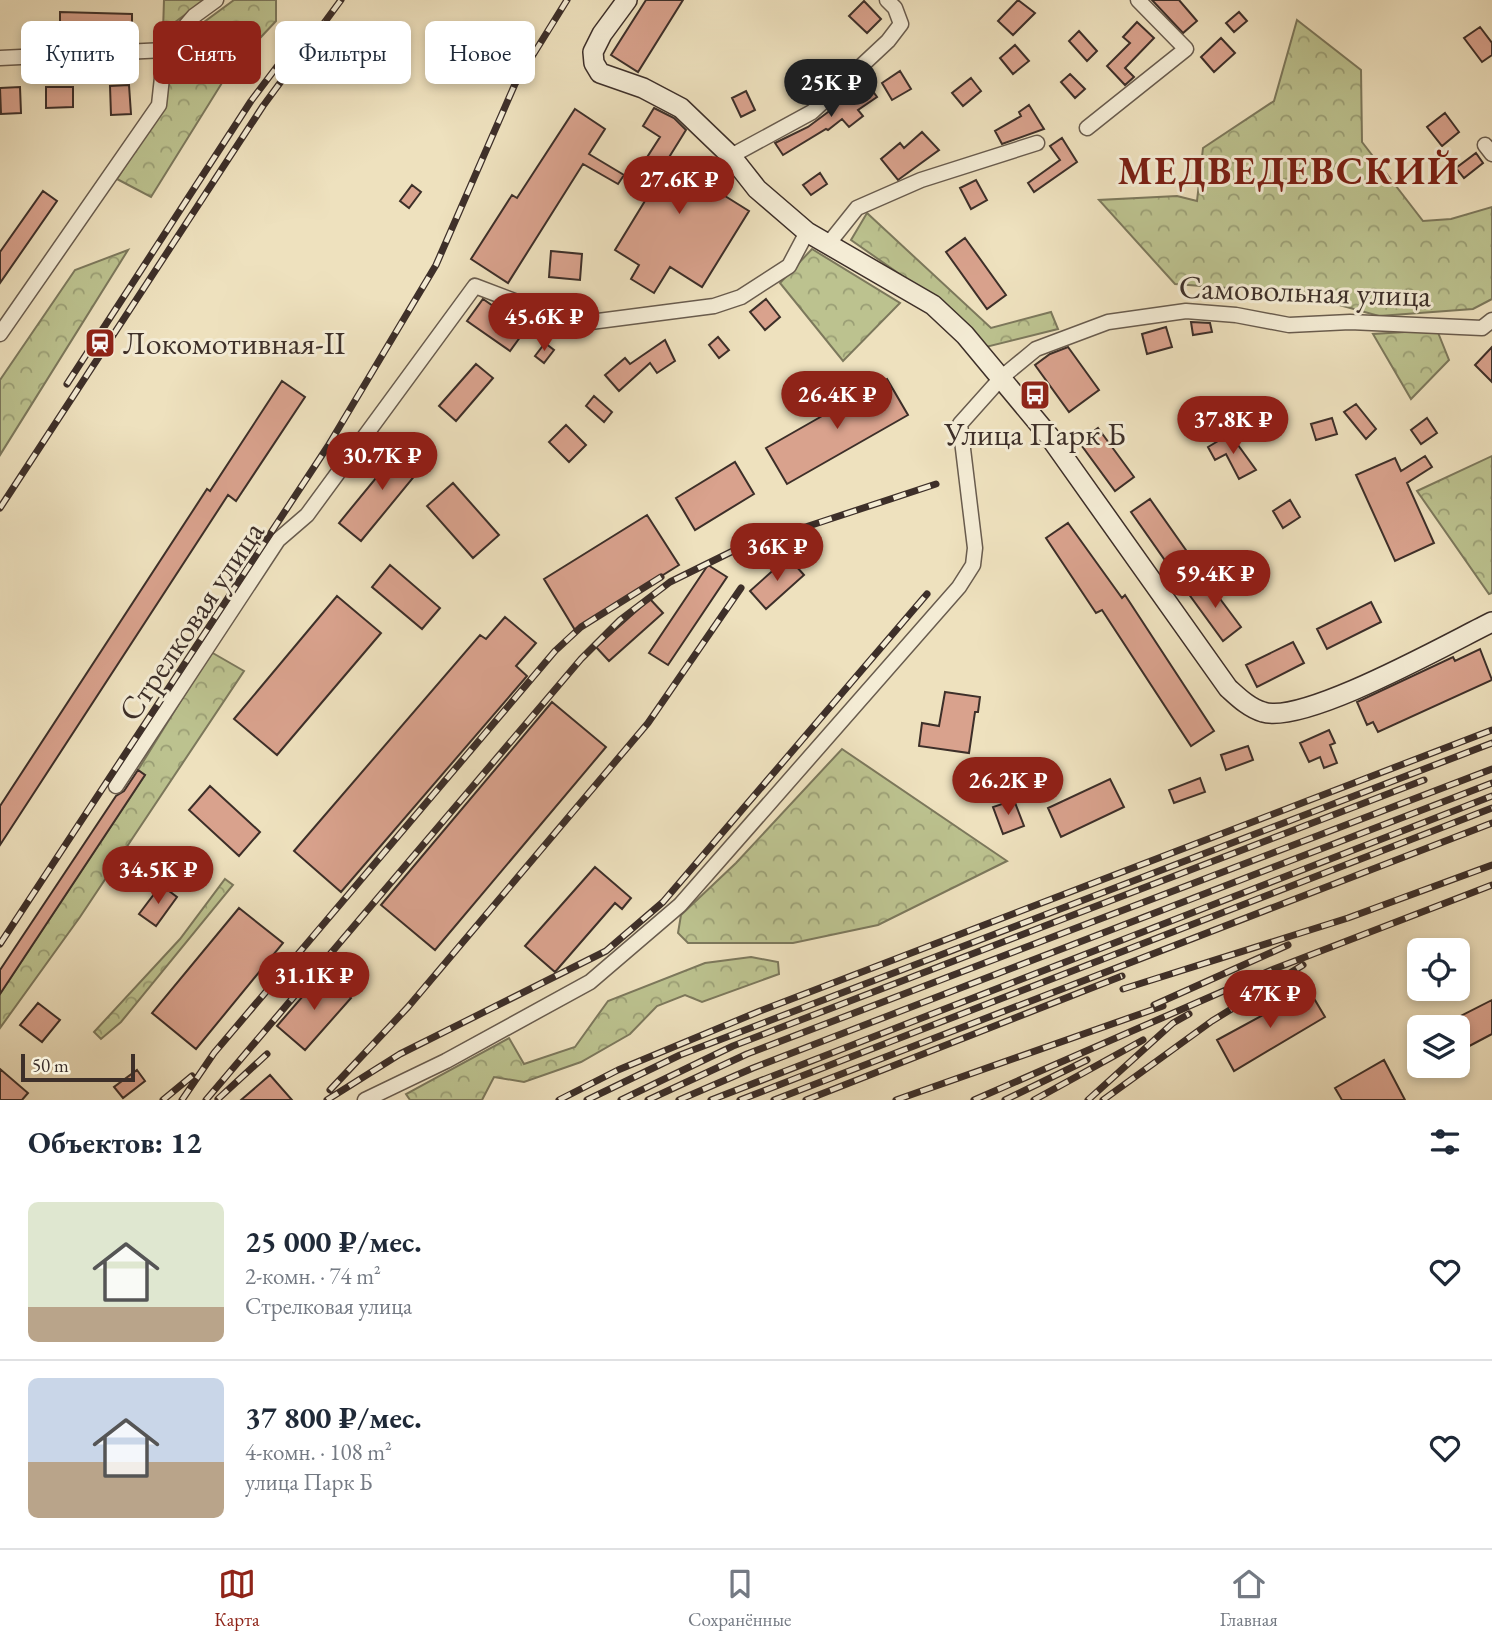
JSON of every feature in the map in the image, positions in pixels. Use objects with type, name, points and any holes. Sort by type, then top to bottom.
[{"type":"street","points":[[190,21],[216,0]]},
{"type":"street","points":[[627,0],[602,34],[593,52],[594,63],[600,73],[643,88],[681,108],[731,156],[757,189],[807,232],[933,305],[1002,377],[1137,556],[1228,688],[1244,702],[1264,713],[1299,711],[1335,698],[1492,622]]},
{"type":"street","points":[[731,156],[812,112],[888,41],[901,24],[895,8],[887,0]]},
{"type":"street","points":[[1087,128],[1185,50],[1138,0]]},
{"type":"street","points":[[0,58],[153,51]]},
{"type":"street","points":[[0,334],[159,105],[161,84]]},
{"type":"street","points":[[829,243],[857,208],[921,180],[1037,144]]},
{"type":"street","name":"Стрелковая улица","points":[[116,786],[278,540],[307,515],[475,286],[575,324],[714,306],[741,297],[789,266],[807,232]]},
{"type":"street","name":"Самовольная улица","points":[[365,1100],[446,1061],[590,982],[680,905],[846,719],[959,587],[973,565],[975,548],[960,424],[1002,377],[1036,349],[1108,322],[1186,311],[1236,315],[1289,326],[1350,322],[1482,328],[1492,320]]},
{"type":"green space","points":[[164,0],[205,0],[177,21],[163,21]]},
{"type":"green space","points":[[234,0],[276,0],[276,21],[261,37],[261,21],[205,21]]},
{"type":"green space","points":[[1297,20],[1361,70],[1362,142],[1423,221],[1451,219],[1492,207],[1492,299],[1473,309],[1379,316],[1296,293],[1175,284],[1099,200],[1177,196],[1197,201],[1203,148],[1274,101]]},
{"type":"green space","points":[[167,84],[221,84],[151,197],[117,179],[161,110]]},
{"type":"green space","points":[[867,213],[991,328],[1051,312],[1058,329],[986,347],[928,294],[851,240]]},
{"type":"green space","points":[[812,249],[900,303],[843,361],[780,283]]},
{"type":"green space","points":[[128,250],[0,455],[0,380],[75,270]]},
{"type":"green space","points":[[1437,330],[1449,360],[1411,399],[1373,334]]},
{"type":"green space","points":[[1492,456],[1492,593],[1489,594],[1417,491]]},
{"type":"green space","points":[[211,652],[244,671],[80,917],[0,1028],[0,994],[145,775],[138,770]]},
{"type":"green space","points":[[842,749],[1007,861],[878,925],[793,943],[688,943],[678,933],[681,915],[736,863]]},
{"type":"green space","points":[[225,879],[233,885],[121,1022],[101,1039],[94,1032],[180,939]]},
{"type":"green space","points":[[751,957],[778,962],[779,974],[702,1002],[685,995],[657,1006],[630,1034],[581,1062],[524,1082],[494,1077],[482,1100],[410,1100],[406,1094],[509,1038],[524,1064],[575,1047],[608,1001],[705,963]]},
{"type":"building","points":[[646,0],[683,0],[638,72],[611,55]]},
{"type":"building","points":[[1018,0],[1035,13],[1013,35],[998,21]]},
{"type":"building","points":[[1152,0],[1179,0],[1197,21],[1183,33]]},
{"type":"building","points":[[864,1],[881,19],[867,33],[849,16]]},
{"type":"building","points":[[60,12],[132,14],[132,21],[60,21]]},
{"type":"building","points":[[1239,12],[1247,21],[1234,32],[1226,23]]},
{"type":"building","points":[[1137,22],[1154,38],[1125,68],[1134,77],[1125,85],[1107,66],[1130,43],[1123,37]]},
{"type":"building","points":[[1480,27],[1492,43],[1492,55],[1482,62],[1464,38]]},
{"type":"building","points":[[1079,31],[1097,51],[1087,61],[1069,41]]},
{"type":"building","points":[[1221,38],[1235,53],[1214,72],[1201,57]]},
{"type":"building","points":[[1015,45],[1029,61],[1013,74],[1000,58]]},
{"type":"building","points":[[900,71],[911,89],[892,100],[882,83]]},
{"type":"building","points":[[1070,74],[1085,89],[1075,98],[1061,82]]},
{"type":"building","points":[[971,78],[981,91],[963,106],[952,93]]},
{"type":"building","points":[[867,83],[877,97],[858,110],[863,116],[849,127],[842,119],[783,155],[775,143],[808,127]]},
{"type":"building","points":[[129,85],[131,114],[111,115],[110,86]]},
{"type":"building","points":[[20,87],[21,113],[1,114],[0,88]]},
{"type":"building","points":[[46,87],[73,87],[73,107],[46,108]]},
{"type":"building","points":[[746,91],[755,110],[741,117],[732,98]]},
{"type":"building","points":[[1029,105],[1044,129],[1002,144],[995,131],[1021,116],[1019,112]]},
{"type":"building","points":[[654,108],[674,118],[686,130],[668,159],[694,175],[703,161],[726,175],[717,191],[749,211],[702,287],[670,267],[654,293],[631,279],[639,265],[615,250],[662,173],[644,162],[660,137],[643,126]]},
{"type":"building","points":[[575,109],[605,129],[589,154],[624,175],[618,184],[583,164],[508,283],[471,259],[512,195],[517,198]]},
{"type":"building","points":[[1445,113],[1459,132],[1442,146],[1427,127]]},
{"type":"building","points":[[922,132],[939,150],[898,180],[881,159],[900,143],[904,148]]},
{"type":"building","points":[[1062,138],[1077,162],[1034,192],[1028,183],[1060,160],[1050,146]]},
{"type":"building","points":[[1476,153],[1483,163],[1464,178],[1456,168]]},
{"type":"building","points":[[820,173],[827,184],[811,195],[803,185]]},
{"type":"building","points":[[976,180],[987,200],[971,209],[960,188]]},
{"type":"building","points":[[412,185],[421,192],[409,208],[400,201]]},
{"type":"building","points":[[43,191],[57,201],[0,283],[0,252]]},
{"type":"building","points":[[965,238],[1006,295],[987,309],[946,252]]},
{"type":"building","points":[[551,251],[582,254],[580,280],[549,277]]},
{"type":"building","points":[[483,299],[526,329],[510,351],[467,321]]},
{"type":"building","points":[[766,299],[780,317],[765,330],[750,312]]},
{"type":"building","points":[[1191,322],[1210,323],[1212,332],[1193,335]]},
{"type":"building","points":[[1166,327],[1172,347],[1147,354],[1142,334]]},
{"type":"building","points":[[718,337],[729,350],[719,358],[709,345]]},
{"type":"building","points":[[665,340],[675,361],[657,373],[650,363],[619,391],[605,375],[625,358],[630,364]]},
{"type":"building","points":[[545,343],[554,350],[544,363],[535,356]]},
{"type":"building","points":[[1068,347],[1099,390],[1069,412],[1035,365],[1050,354]]},
{"type":"building","points":[[1492,347],[1492,382],[1475,365]]},
{"type":"building","points":[[476,364],[493,378],[456,421],[439,406]]},
{"type":"building","points":[[887,379],[908,415],[787,484],[766,448]]},
{"type":"building","points":[[282,381],[305,397],[236,501],[228,495],[0,845],[0,806],[207,489],[210,491]]},
{"type":"building","points":[[594,396],[612,412],[604,422],[586,406]]},
{"type":"building","points":[[1356,404],[1376,429],[1366,439],[1344,412]]},
{"type":"building","points":[[1332,418],[1337,434],[1316,440],[1311,424]]},
{"type":"building","points":[[1427,418],[1437,433],[1421,444],[1411,430]]},
{"type":"building","points":[[566,425],[586,445],[569,462],[549,442]]},
{"type":"building","points":[[1098,428],[1134,477],[1115,491],[1079,442]]},
{"type":"building","points":[[1230,434],[1256,470],[1239,479],[1226,454],[1215,460],[1208,447]]},
{"type":"building","points":[[404,444],[426,462],[361,541],[339,523]]},
{"type":"building","points":[[1425,456],[1432,467],[1407,483],[1434,543],[1395,561],[1356,475],[1395,458],[1401,471]]},
{"type":"building","points":[[735,462],[754,494],[695,530],[676,498]]},
{"type":"building","points":[[453,483],[499,535],[473,558],[427,506]]},
{"type":"building","points":[[1150,499],[1188,553],[1169,566],[1131,512]]},
{"type":"building","points":[[1290,500],[1300,517],[1283,528],[1273,511]]},
{"type":"building","points":[[647,515],[679,565],[575,630],[544,579]]},
{"type":"building","points":[[1068,523],[1122,598],[1125,595],[1214,731],[1191,746],[1102,610],[1096,613],[1046,538]]},
{"type":"building","points":[[788,557],[804,575],[766,609],[750,591]]},
{"type":"building","points":[[390,565],[440,608],[422,629],[372,587]]},
{"type":"building","points":[[708,565],[727,577],[668,665],[649,653]]},
{"type":"building","points":[[1206,580],[1241,627],[1223,641],[1188,593]]},
{"type":"building","points":[[337,596],[381,633],[277,755],[234,719]]},
{"type":"building","points":[[650,599],[663,613],[609,661],[596,647]]},
{"type":"building","points":[[1371,602],[1381,622],[1327,649],[1317,629]]},
{"type":"building","points":[[505,617],[536,643],[516,666],[527,676],[341,892],[294,851],[480,635],[486,639]]},
{"type":"building","points":[[1293,642],[1304,663],[1257,687],[1246,665]]},
{"type":"building","points":[[1480,649],[1492,680],[1378,732],[1373,722],[1367,725],[1357,702],[1453,657],[1455,661]]},
{"type":"building","points":[[945,692],[980,697],[969,753],[919,746],[922,723],[939,726]]},
{"type":"building","points":[[552,702],[606,747],[435,950],[381,905]]},
{"type":"building","points":[[1329,730],[1335,743],[1330,745],[1337,763],[1324,768],[1320,757],[1309,762],[1300,743]]},
{"type":"building","points":[[1248,746],[1253,760],[1226,770],[1221,755]]},
{"type":"building","points":[[138,770],[145,775],[0,994],[0,970],[116,796],[124,791]]},
{"type":"building","points":[[1200,778],[1205,792],[1174,803],[1169,790]]},
{"type":"building","points":[[1110,779],[1124,807],[1061,837],[1048,808]]},
{"type":"building","points":[[210,786],[260,832],[239,856],[189,810]]},
{"type":"building","points":[[1014,800],[1024,826],[1003,834],[993,807]]},
{"type":"building","points":[[595,867],[631,898],[622,909],[615,903],[555,972],[525,946]]},
{"type":"building","points":[[161,885],[177,897],[156,926],[139,914]]},
{"type":"building","points":[[239,908],[283,943],[196,1049],[152,1013]]},
{"type":"building","points":[[323,973],[351,998],[305,1050],[277,1026]]},
{"type":"building","points":[[1309,990],[1325,1017],[1234,1071],[1217,1040]]},
{"type":"building","points":[[1492,1000],[1492,1034],[1470,1046],[1470,1015],[1463,1015]]},
{"type":"building","points":[[38,1003],[60,1020],[42,1042],[20,1025]]},
{"type":"building","points":[[1384,1060],[1405,1100],[1342,1100],[1335,1088]]},
{"type":"building","points":[[0,1069],[28,1093],[22,1100],[0,1100]]},
{"type":"building","points":[[137,1070],[145,1081],[123,1098],[114,1087]]},
{"type":"building","points":[[270,1075],[292,1100],[241,1100]]},
{"type":"railway","points":[[0,508],[263,106],[341,0]]},
{"type":"railway","points":[[0,944],[328,446],[436,265],[515,84],[567,0]]},
{"type":"railway","points":[[67,384],[251,101],[275,69]]},
{"type":"railway","points":[[206,1100],[581,659],[620,620],[670,582],[733,551],[936,484]]},
{"type":"railway","points":[[182,1100],[214,1053],[555,651],[581,627],[661,577]]},
{"type":"railway","points":[[330,1090],[408,1007],[648,723],[741,588]]},
{"type":"railway","points":[[327,1100],[400,1054],[606,951],[663,902],[927,594]]},
{"type":"railway","points":[[559,1100],[618,1070],[760,1011],[1492,730]]},
{"type":"railway","points":[[587,1100],[680,1055],[1492,743]]},
{"type":"railway","points":[[648,1100],[747,1054],[1492,769]]},
{"type":"railway","points":[[621,1100],[733,1046],[1424,780]]},
{"type":"railway","points":[[679,1100],[753,1068],[1492,783]]},
{"type":"railway","points":[[711,1100],[1492,796]]},
{"type":"railway","points":[[740,1100],[1492,808]]},
{"type":"railway","points":[[774,1100],[1492,823]]},
{"type":"railway","points":[[1123,989],[1348,918],[1492,865]]},
{"type":"railway","points":[[974,1100],[1274,969],[1492,885]]},
{"type":"railway","points":[[1154,1005],[1288,945]]},
{"type":"railway","points":[[1103,1100],[1212,1021],[1303,965]]},
{"type":"railway","points":[[806,1100],[1122,976]]},
{"type":"railway","points":[[896,1100],[1163,1006]]},
{"type":"railway","points":[[1088,1100],[1173,1023],[1189,1014]]},
{"type":"railway","points":[[1034,1100],[1143,1040]]},
{"type":"railway","points":[[218,1099],[267,1054]]},
{"type":"railway","points":[[1005,1100],[1087,1060]]},
{"type":"railway","points":[[163,1100],[192,1076]]},
{"type":"place","name":"Локомотивная-II","points":[[100,343]]},
{"type":"place","name":"Улица Парк Б","points":[[1035,395]]},
{"type":"district","name":"МЕДВЕДЕВСКИЙ","points":[[1289,171]]}]
